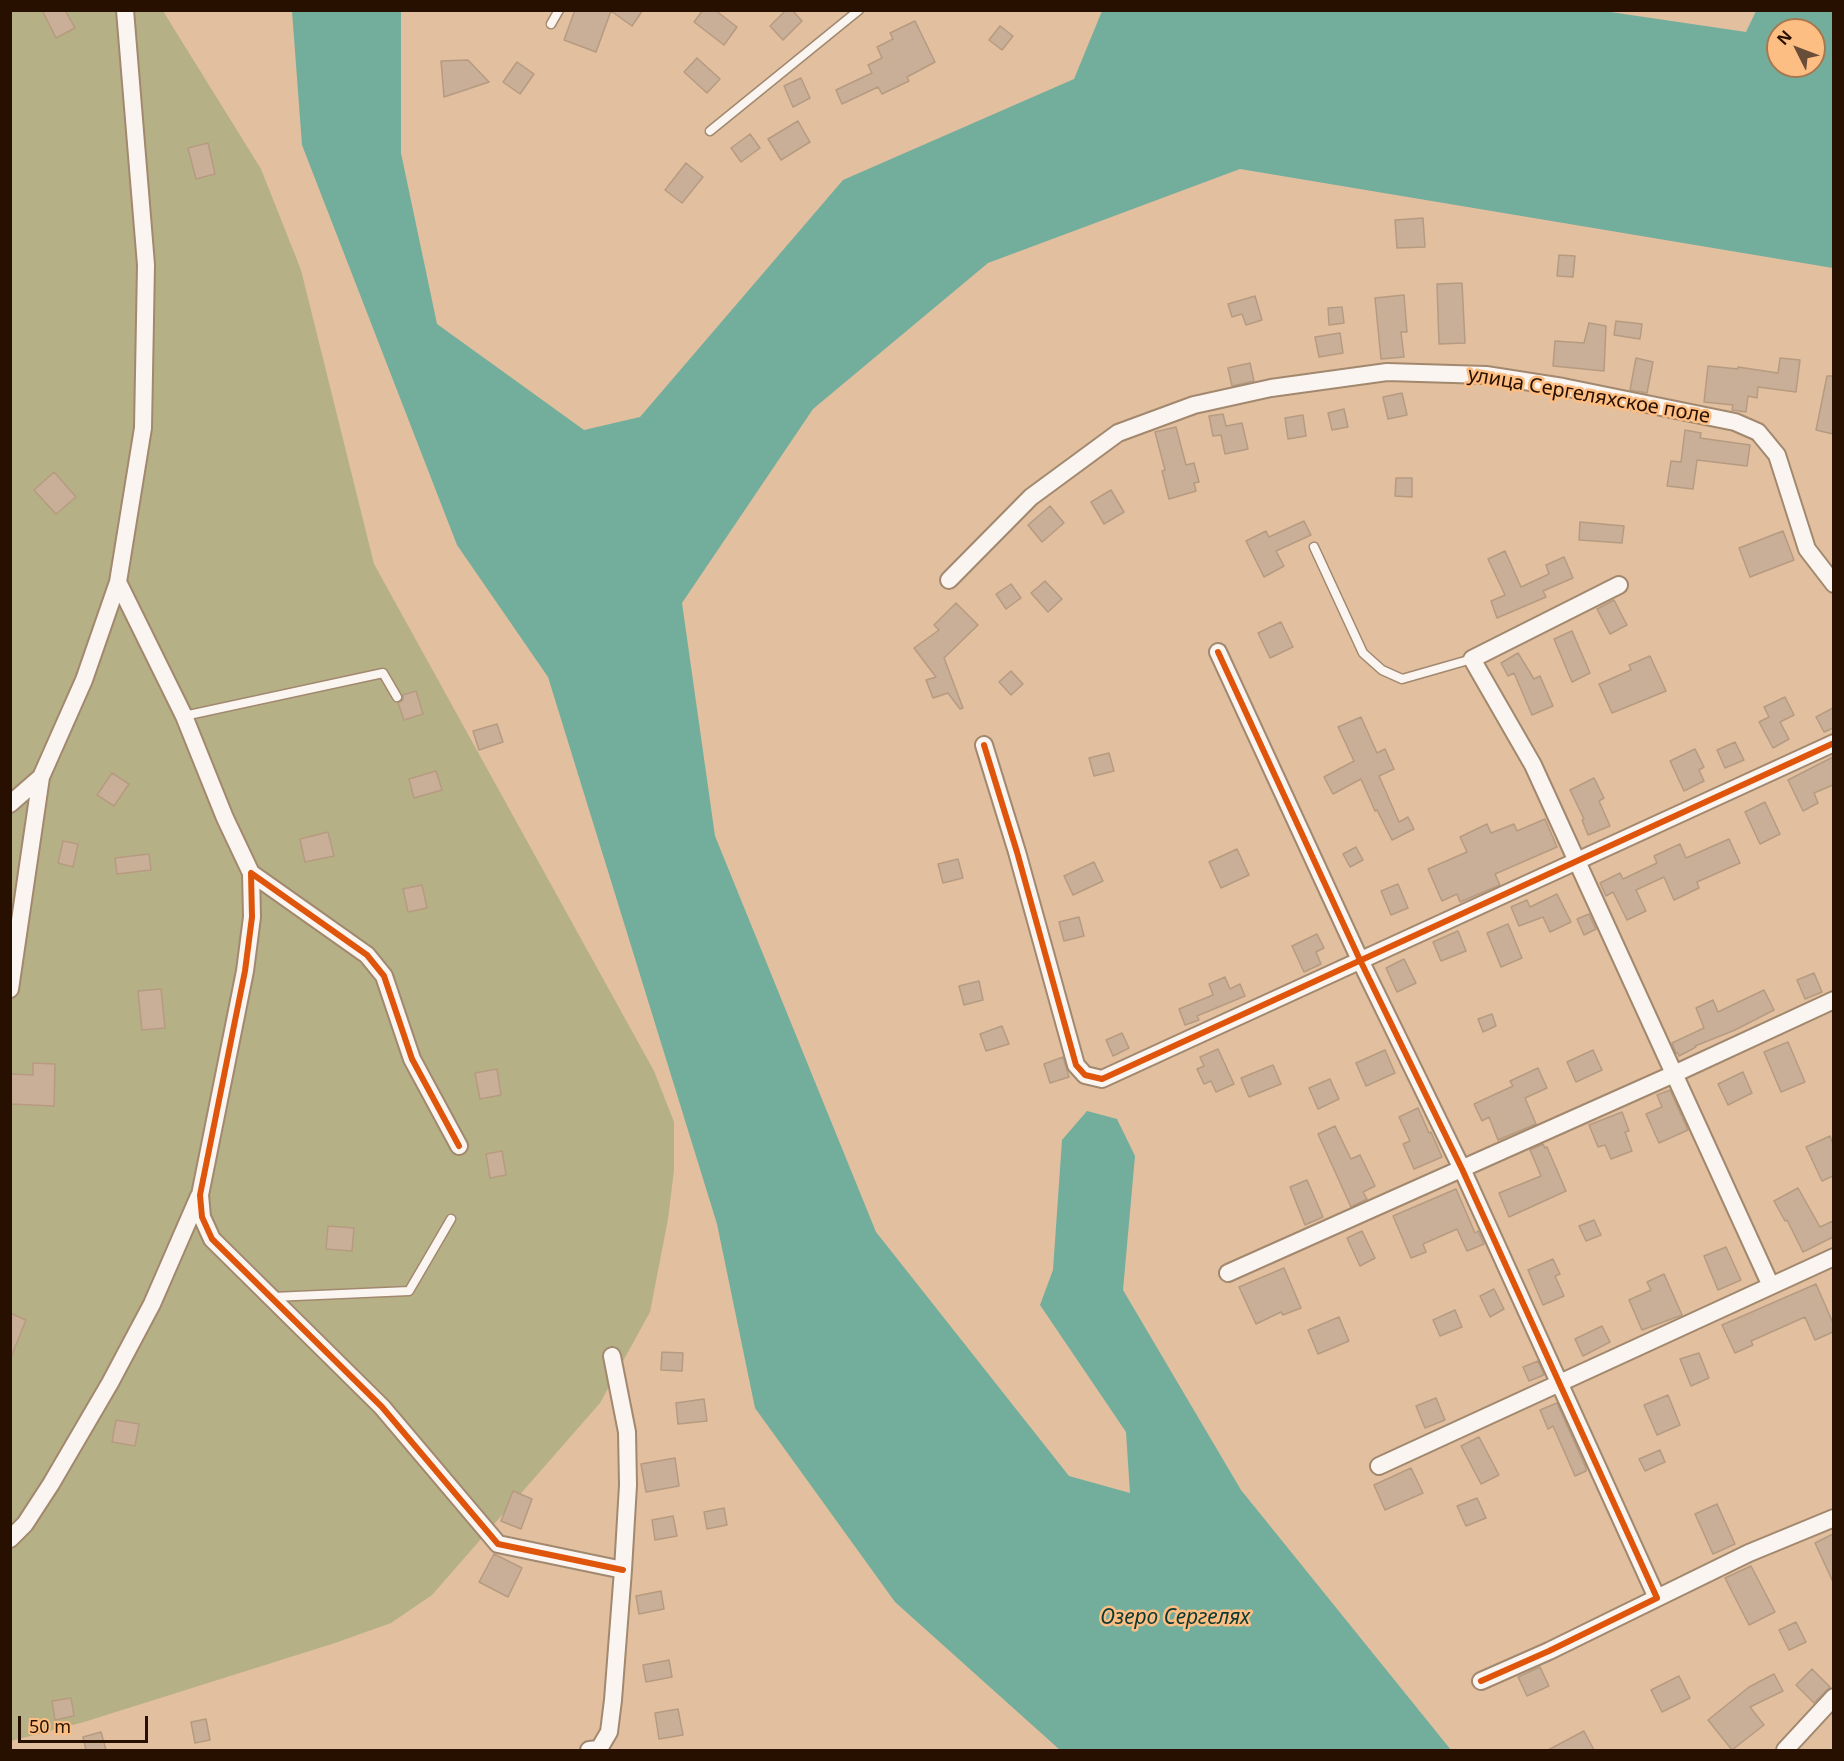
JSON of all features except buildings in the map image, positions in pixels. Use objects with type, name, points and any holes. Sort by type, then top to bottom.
[{"type":"street","points":[[10,989],[41,777],[84,680],[118,582],[143,428],[146,265],[125,10]]},
{"type":"street","name":"улица Сергеляхское поле","points":[[949,580],[1031,497],[1118,433],[1194,405],[1271,388],[1387,372],[1486,375],[1563,387],[1735,422],[1758,432],[1777,455],[1807,549],[1833,584]]},
{"type":"street","points":[[10,1539],[25,1524],[51,1484],[110,1383],[152,1304],[200,1195],[245,970],[252,917],[250,873],[184,716],[118,582]]},
{"type":"street","points":[[1619,585],[1472,659],[1533,765],[1771,1286]]},
{"type":"street","points":[[1218,652],[1360,960],[1462,1168],[1657,1598]]},
{"type":"street","points":[[984,745],[1017,852],[1076,1065],[1085,1075],[1102,1079],[1833,742]]},
{"type":"street","points":[[10,804],[41,777]]},
{"type":"street","points":[[250,873],[367,955],[384,976],[412,1059],[459,1146]]},
{"type":"street","points":[[1228,1273],[1674,1074],[1833,1000]]},
{"type":"street","points":[[200,1195],[202,1216],[212,1239],[382,1407],[498,1545],[623,1570]]},
{"type":"street","points":[[1379,1466],[1833,1257]]},
{"type":"street","points":[[596,1750],[609,1732],[613,1700],[628,1485],[627,1432],[612,1356]]},
{"type":"street","points":[[1481,1681],[1548,1651],[1749,1553],[1833,1518]]},
{"type":"street","points":[[1785,1750],[1833,1697]]},
{"type":"lane","points":[[551,24],[559,10]]},
{"type":"lane","points":[[710,131],[859,10]]},
{"type":"lane","points":[[1314,547],[1363,653],[1382,670],[1402,680],[1472,659]]},
{"type":"lane","points":[[184,716],[383,673],[396,697]]},
{"type":"lane","points":[[273,1297],[409,1291],[451,1219]]},
{"type":"shaded area","points":[[10,11],[163,11],[261,169],[301,270],[374,564],[654,1071],[674,1122],[674,1170],[668,1219],[650,1312],[600,1403],[432,1595],[391,1623],[335,1643],[84,1722],[11,1741]]},
{"type":"water","name":"Озеро Сергелях","points":[[1597,10],[1746,32],[1756,11],[1833,11],[1833,268],[1240,169],[988,263],[813,409],[682,603],[715,836],[876,1232],[1069,1476],[1130,1493],[1126,1432],[1040,1305],[1053,1270],[1062,1140],[1087,1111],[1117,1119],[1135,1156],[1123,1290],[1241,1490],[1451,1750],[1060,1750],[895,1602],[755,1408],[717,1224],[548,677],[457,545],[302,145],[292,11],[401,11],[401,153],[437,324],[584,430],[640,417],[843,180],[1074,79],[1102,11]]},
{"type":"cycle path","points":[[1218,652],[1360,960],[1462,1169],[1657,1598],[1549,1651],[1481,1681]]},
{"type":"cycle path","points":[[984,745],[1017,852],[1076,1065],[1085,1075],[1102,1079],[1834,743]]},
{"type":"cycle path","points":[[459,1146],[412,1059],[384,976],[367,955],[251,873],[252,917],[245,971],[200,1195],[202,1217],[212,1239],[382,1407],[498,1544],[623,1570]]}]
